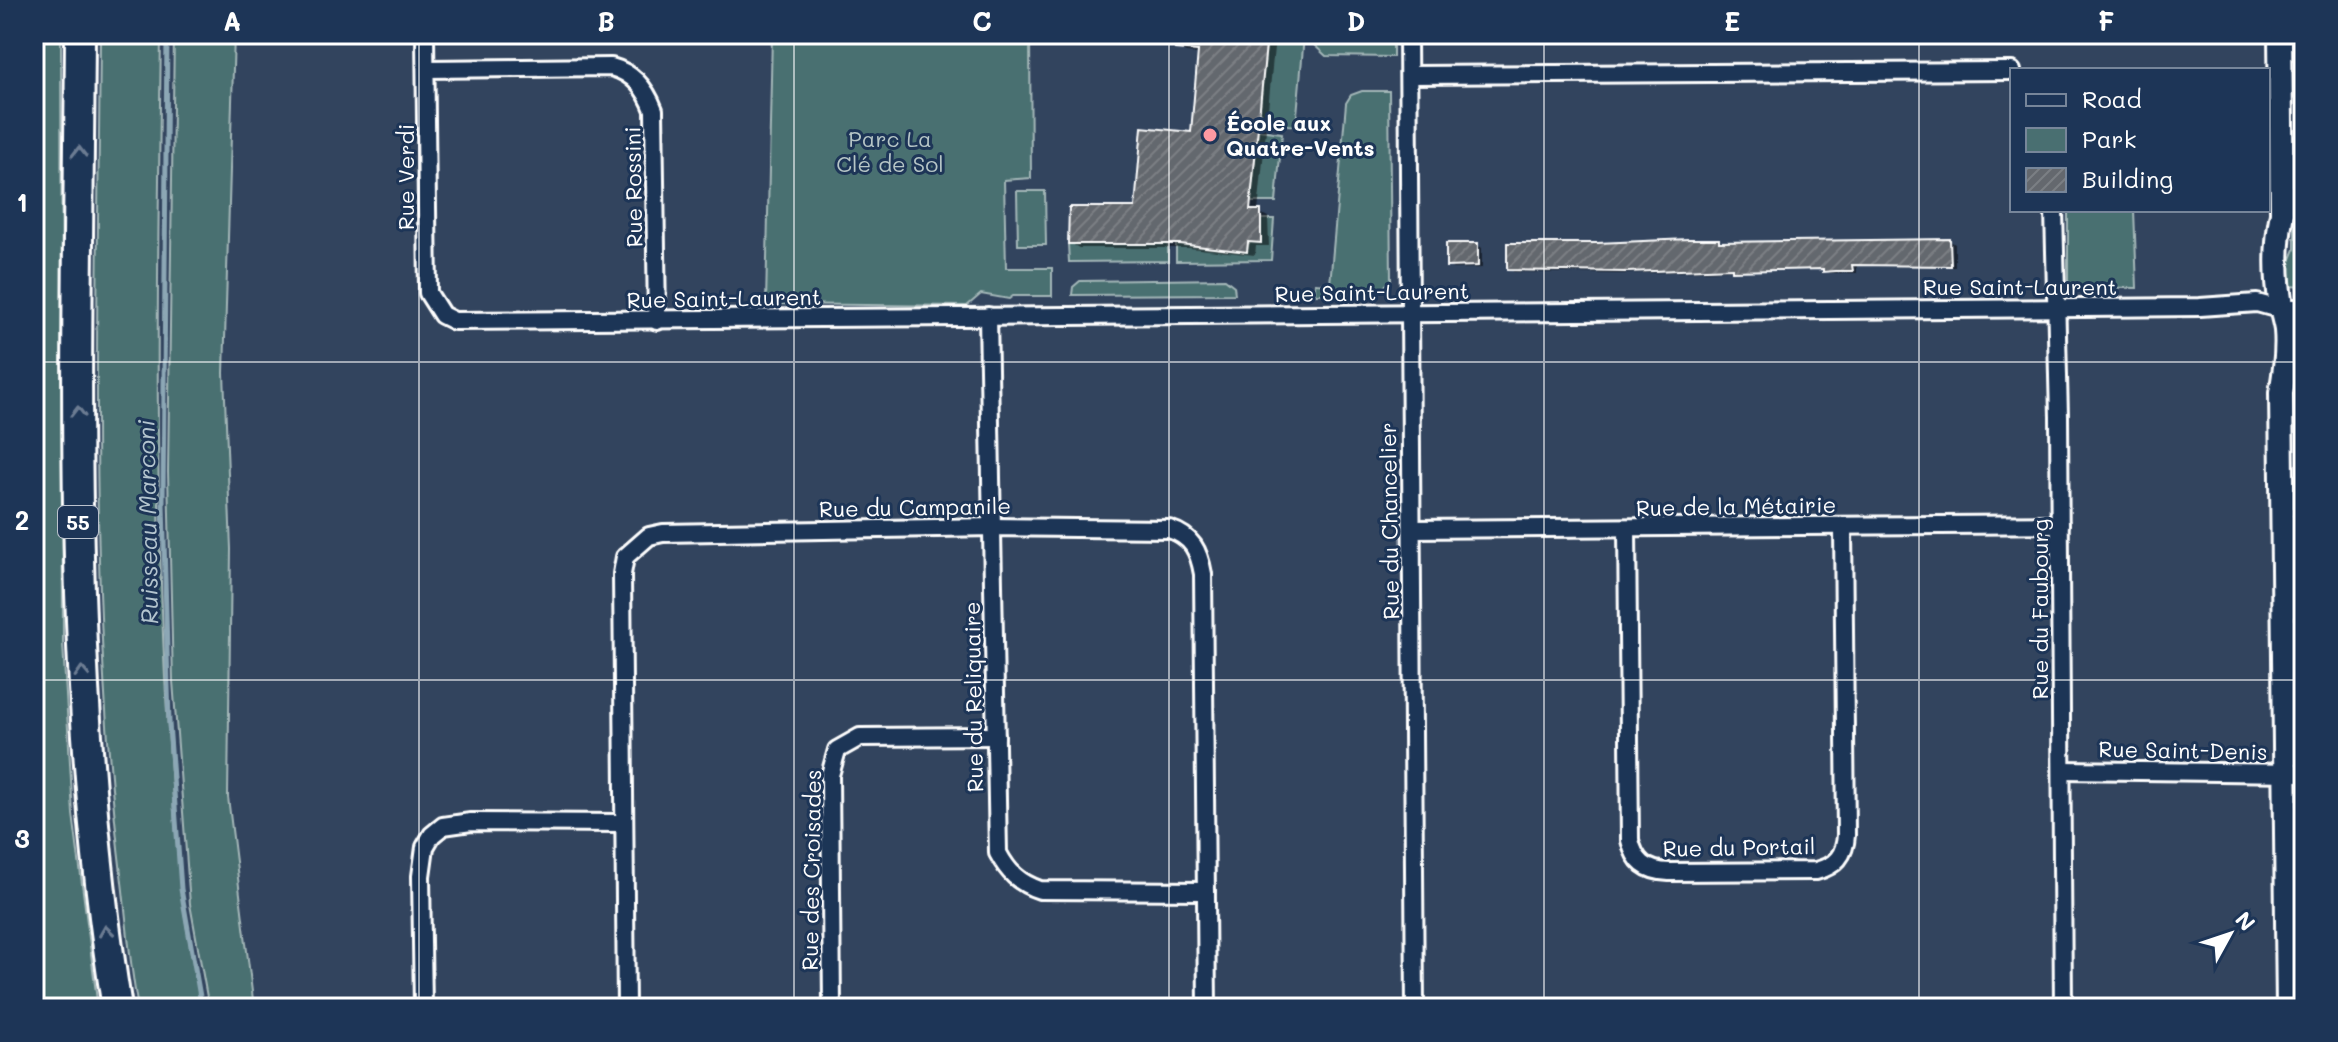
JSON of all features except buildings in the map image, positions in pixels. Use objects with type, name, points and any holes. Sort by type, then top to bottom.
[{"type":"highway","name":"55","points":[[80,34],[78,515],[81,651],[93,821],[117,1008]]},
{"type":"street","name":"Rue Verdi","points":[[425,34],[428,293],[442,315]]},
{"type":"street","name":"Rue du Chancelier","points":[[1408,34],[1415,1008]]},
{"type":"street","points":[[2280,34],[2282,213],[2278,261],[2281,308],[2286,330],[2286,366],[2281,393],[2295,773],[2288,1008]]},
{"type":"street","name":"Rue Rossini","points":[[426,69],[611,67],[626,71],[639,84],[654,110],[657,321]]},
{"type":"street","points":[[1409,75],[2010,71]]},
{"type":"street","name":"Rue du Faubourg","points":[[2054,212],[2060,524],[2063,1008]]},
{"type":"street","name":"Rue Saint-Laurent","points":[[442,315],[468,323],[2200,307],[2251,303],[2304,308]]},
{"type":"street","name":"Rue du Reliquaire","points":[[988,316],[998,853],[1005,867],[1025,885],[1040,890],[1206,891]]},
{"type":"street","name":"Rue de la Métairie","points":[[1412,529],[2060,524]]},
{"type":"street","name":"Rue du Campanile","points":[[626,1008],[622,574],[625,557],[649,536],[663,533],[993,527],[1169,529],[1182,533],[1200,554],[1203,574],[1207,1008]]},
{"type":"street","name":"Rue du Portail","points":[[1627,529],[1630,840],[1636,858],[1655,871],[1816,871],[1829,867],[1844,852],[1843,527]]},
{"type":"street","name":"Rue des Croisades","points":[[832,1008],[830,775],[837,750],[860,737],[996,736]]},
{"type":"street","name":"Rue Saint-Denis","points":[[2062,770],[2295,773]]},
{"type":"street","points":[[423,1008],[421,876],[425,847],[432,835],[443,826],[471,822],[624,823]]},
{"type":"green space","points":[[34,34],[61,34],[63,644],[73,814],[98,1008],[34,1008]]},
{"type":"green space","points":[[100,34],[161,34],[158,465],[165,680],[182,895],[202,1008],[138,1008],[111,776],[99,565],[97,458]]},
{"type":"green space","points":[[174,34],[234,34],[224,373],[231,549],[228,797],[254,1008],[209,1008],[190,904],[173,681],[168,472]]},
{"type":"green space","name":"Parc La Clé de Sol","points":[[772,34],[1030,34],[1031,178],[1004,180],[1006,268],[1052,268],[1052,296],[1013,296],[1009,299],[981,294],[967,306],[766,304]]},
{"type":"green space","points":[[1267,34],[1304,36],[1296,126],[1259,122]]},
{"type":"green space","points":[[1310,34],[1393,34],[1393,57],[1326,56],[1314,45]]},
{"type":"green space","points":[[1362,91],[1389,91],[1391,280],[1379,292],[1315,294],[1315,283],[1330,284],[1346,103],[1351,95]]},
{"type":"green space","points":[[1258,130],[1282,133],[1276,202],[1251,202]]},
{"type":"green space","points":[[2295,145],[2304,145],[2304,287],[2289,286],[2289,264],[2295,249]]},
{"type":"green space","points":[[1017,191],[1045,191],[1046,245],[1018,245]]},
{"type":"green space","points":[[2068,212],[2134,212],[2137,288],[2072,287],[2068,281]]},
{"type":"green space","points":[[1261,219],[1274,219],[1271,260],[1176,261],[1176,244],[1247,252],[1249,242],[1261,242]]},
{"type":"green space","points":[[1068,244],[1168,244],[1168,261],[1069,262]]},
{"type":"green space","points":[[1225,279],[1234,286],[1235,294],[1072,295],[1073,287],[1080,281]]},
{"type":"waterway","name":"Ruisseau Marconi","points":[[167,34],[163,504],[169,723],[181,889],[202,1008]]},
{"type":"place","name":"École aux Quatre-Vents","points":[[1210,135]]}]
